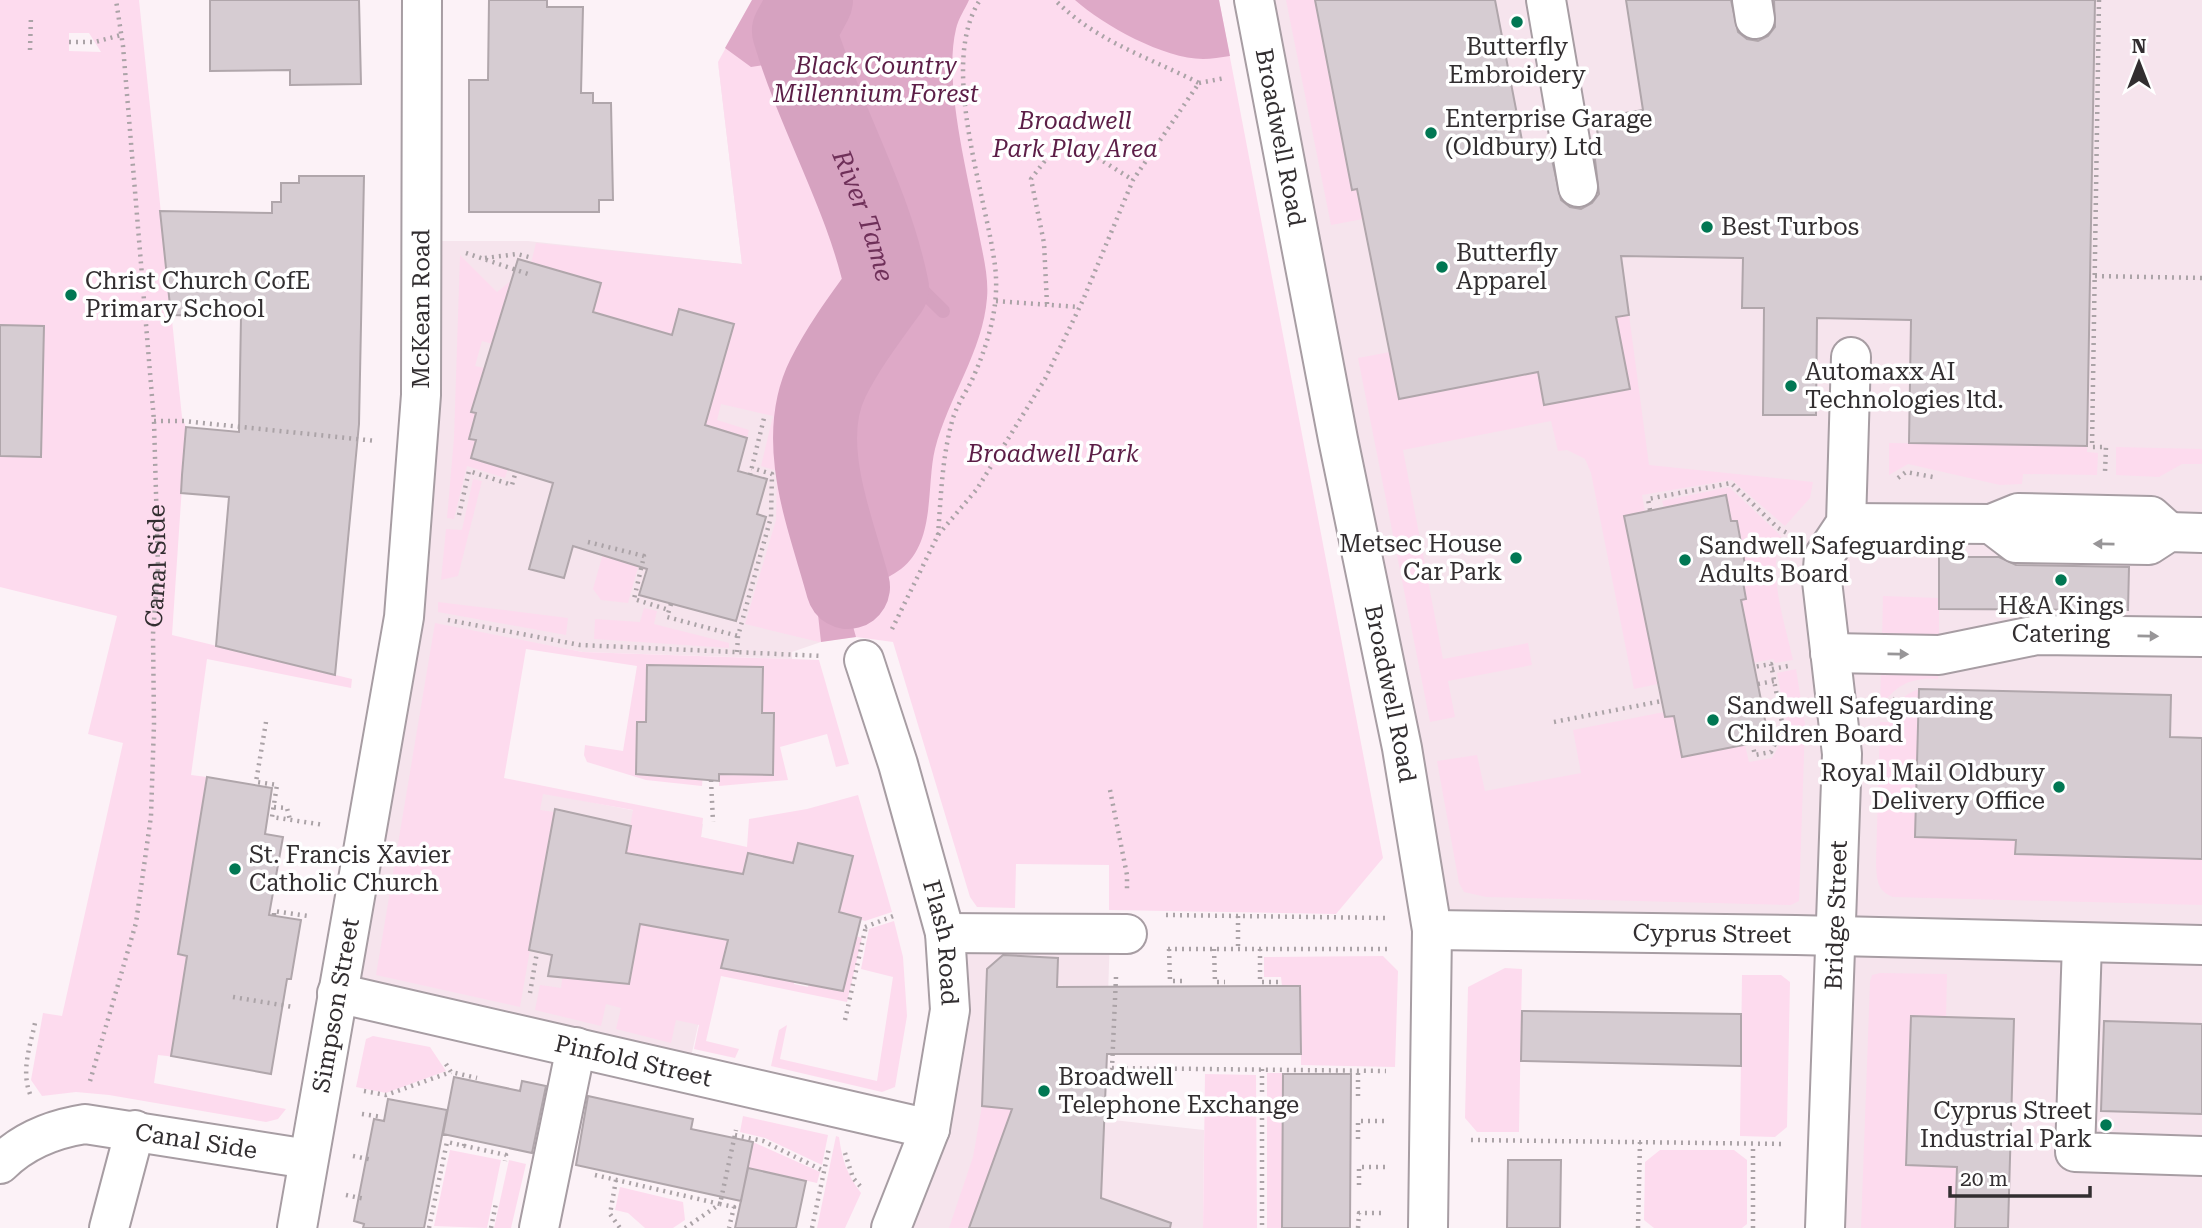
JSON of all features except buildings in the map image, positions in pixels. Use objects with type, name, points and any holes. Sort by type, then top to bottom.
[{"type":"street","name":"McKean Road","points":[[420,618],[422,0]]},
{"type":"street","name":"Broadwell Road","points":[[1254,0],[1338,439],[1402,748],[1432,930],[1428,1228]]},
{"type":"street","points":[[1546,0],[1578,187]]},
{"type":"street","points":[[1850,358],[1846,523],[1991,524],[2016,543],[2149,545],[2186,533]]},
{"type":"street","name":"Bridge Street","points":[[1825,1228],[1842,754],[1822,581],[1824,556],[1846,523]]},
{"type":"street","name":"Simpson Street","points":[[297,1228],[337,993],[420,618]]},
{"type":"street","points":[[1830,653],[1939,655],[2037,635],[2202,637]]},
{"type":"street","name":"Flash Road","points":[[876,650],[898,764],[945,933],[950,1010],[930,1129],[891,1228]]},
{"type":"street","name":"Cyprus Street","points":[[1432,930],[2202,945]]},
{"type":"street","points":[[945,933],[1127,932]]},
{"type":"street","points":[[2082,943],[2075,1152],[2202,1156]]},
{"type":"street","name":"Pinfold Street","points":[[337,993],[930,1129]]},
{"type":"street","points":[[539,1228],[576,1047]]},
{"type":"street","name":"Canal Side","points":[[0,1164],[13,1151],[58,1128],[85,1124],[308,1159]]},
{"type":"street","points":[[109,1228],[135,1130]]},
{"type":"path","name":"Canal Side","points":[[85,1124],[85,1095],[136,923],[151,816],[153,635],[158,566],[153,421],[116,0]]},
{"type":"path","points":[[938,535],[943,471],[953,417],[991,330],[996,301],[995,267],[969,128],[962,70],[971,14],[980,0]]},
{"type":"path","points":[[1055,0],[1081,25],[1105,40],[1199,83],[1230,78]]},
{"type":"path","points":[[2099,0],[2092,447],[2106,447]]},
{"type":"path","points":[[30,50],[31,16]]},
{"type":"path","points":[[69,42],[95,42],[121,35]]},
{"type":"path","points":[[876,650],[938,535],[977,489],[1045,379],[1133,180],[1199,83]]},
{"type":"path","points":[[1047,304],[1044,243],[1031,179],[1054,150],[1082,148],[1133,180]]},
{"type":"path","points":[[460,251],[528,274]]},
{"type":"path","points":[[482,258],[517,254],[533,258]]},
{"type":"path","points":[[2095,276],[2202,278]]},
{"type":"path","points":[[996,301],[1079,307]]},
{"type":"path","points":[[750,475],[765,414]]},
{"type":"path","points":[[153,421],[184,421],[386,442]]},
{"type":"path","points":[[737,652],[738,636],[771,517],[772,474],[752,467]]},
{"type":"path","points":[[457,523],[469,471],[512,485],[516,471]]},
{"type":"path","points":[[1650,510],[1648,499],[1731,483],[1778,528],[1788,533]]},
{"type":"path","points":[[588,542],[645,556],[634,599],[670,607],[667,617],[738,636]]},
{"type":"path","points":[[420,618],[580,645],[824,656]]},
{"type":"path","points":[[1752,743],[1755,755],[1771,751],[1783,728],[1771,664],[1754,667]]},
{"type":"path","points":[[1758,684],[1774,681]]},
{"type":"path","points":[[1554,722],[1662,701]]},
{"type":"path","points":[[266,722],[256,782],[277,785],[272,817],[330,826]]},
{"type":"path","points":[[711,780],[713,822]]},
{"type":"path","points":[[1110,790],[1127,875],[1127,932]]},
{"type":"path","points":[[274,807],[287,808],[290,820]]},
{"type":"path","points":[[274,915],[275,911],[295,914]]},
{"type":"path","points":[[845,1020],[865,927],[897,915]]},
{"type":"path","points":[[1127,932],[1238,916],[1391,918]]},
{"type":"path","points":[[1238,916],[1238,949]]},
{"type":"path","points":[[1127,932],[1169,949],[1394,949]]},
{"type":"path","points":[[1169,949],[1170,981],[1182,981]]},
{"type":"path","points":[[1214,949],[1215,982],[1225,982]]},
{"type":"path","points":[[1260,949],[1260,982],[1278,982]]},
{"type":"path","points":[[530,997],[537,952]]},
{"type":"path","points":[[1124,976],[1116,976],[1112,1068],[1394,1071]]},
{"type":"path","points":[[233,997],[298,1008]]},
{"type":"path","points":[[32,1096],[26,1081],[26,1065],[36,1023]]},
{"type":"path","points":[[1262,1069],[1262,1228]]},
{"type":"path","points":[[1358,1071],[1358,1096]]},
{"type":"path","points":[[362,1091],[386,1095],[451,1072]]},
{"type":"path","points":[[1358,1139],[1358,1121],[1392,1121]]},
{"type":"path","points":[[685,1228],[720,1204],[735,1136],[762,1141],[824,1171]]},
{"type":"path","points":[[812,1228],[831,1138]]},
{"type":"path","points":[[464,1146],[465,1139]]},
{"type":"path","points":[[1469,1140],[1787,1144]]},
{"type":"path","points":[[429,1228],[447,1142],[506,1155],[503,1167]]},
{"type":"path","points":[[1638,1228],[1640,1142]]},
{"type":"path","points":[[1753,1144],[1753,1228]]},
{"type":"path","points":[[844,1149],[853,1178],[866,1195]]},
{"type":"path","points":[[1359,1185],[1359,1167],[1392,1167]]},
{"type":"path","points":[[585,1173],[734,1207],[729,1228]]},
{"type":"path","points":[[616,1180],[610,1214],[620,1228]]},
{"type":"path","points":[[491,1228],[498,1191]]},
{"type":"path","points":[[1358,1228],[1359,1213],[1391,1213]]},
{"type":"shaded area","points":[[1254,0],[2202,0],[2202,1228],[1825,1228],[1834,936],[1432,930]]},
{"type":"shaded area","points":[[718,62],[821,642],[792,652],[792,659],[583,652],[513,639],[487,782],[703,824],[701,837],[738,846],[687,1075],[337,993],[404,617],[422,241],[528,241],[742,264]]},
{"type":"shaded area","points":[[945,933],[1110,934],[1104,1119],[1204,1130],[1203,1228],[891,1228],[930,1129]]},
{"type":"green space","points":[[0,0],[139,0],[182,417],[186,427],[172,635],[352,679],[351,688],[207,659],[191,775],[207,777],[178,954],[187,956],[182,988],[188,990],[176,1057],[158,1055],[154,1083],[286,1109],[278,1119],[266,1122],[109,1095],[76,1092],[42,1096],[31,1080],[43,1013],[62,1016],[123,743],[88,734],[117,616],[0,587],[0,421],[42,422],[44,327],[0,325]],"holes":[[[69,33],[89,33],[101,52],[69,51]]]},
{"type":"green space","name":"Broadwell Park","points":[[752,0],[1219,0],[1383,858],[1336,914],[1109,910],[1109,865],[1016,864],[1015,908],[977,907],[970,897],[893,642],[856,637],[819,642],[745,624],[776,520],[777,471],[761,466],[773,416],[721,404],[717,420],[749,430],[747,438],[705,426],[733,324],[672,335],[631,323],[577,315],[587,279],[531,263],[536,243],[742,264],[718,62]]},
{"type":"green space","name":"Black Country Millennium Forest","points":[[752,0],[969,0],[956,29],[953,75],[958,129],[986,272],[987,298],[984,318],[935,449],[928,513],[920,544],[912,558],[901,569],[845,598],[856,637],[821,642],[797,421],[833,336],[874,283],[872,272],[783,62],[751,67],[725,48]]},
{"type":"green space","points":[[1075,0],[1219,0],[1230,56],[1206,59],[1187,57],[1153,47],[1101,20]]},
{"type":"green space","points":[[1286,0],[1315,0],[1353,190],[1358,189],[1363,219],[1331,225]]},
{"type":"green space","points":[[460,255],[497,292],[511,281],[525,285],[507,348],[482,341],[475,366],[484,368],[471,412],[476,413],[470,439],[476,440],[508,468],[505,478],[467,466],[454,519],[447,518],[454,438]]},
{"type":"green space","points":[[1629,315],[1649,465],[1813,482],[1810,498],[1785,526],[1732,480],[1642,495],[1645,511],[1624,516],[1645,619],[1667,682],[1634,689],[1591,473],[1585,459],[1567,450],[1558,451],[1551,421],[1403,450],[1443,659],[1528,643],[1532,665],[1448,681],[1455,717],[1430,722],[1358,358],[1390,352],[1399,399],[1538,372],[1545,405],[1630,389],[1616,317]]},
{"type":"green space","points":[[1889,443],[2087,446],[2087,452],[2098,453],[2097,475],[2023,474],[2022,484],[2000,485],[1908,464],[1889,475]]},
{"type":"green space","points":[[2116,447],[2202,449],[2202,464],[2182,464],[2159,477],[2116,475]]},
{"type":"green space","points":[[473,479],[482,481],[458,576],[441,580],[446,529],[462,530]]},
{"type":"green space","points":[[1729,487],[1781,536],[1777,550],[1777,582],[1793,660],[1775,663],[1773,659],[1753,663],[1741,600],[1746,599],[1741,571],[1746,569],[1737,521],[1731,521],[1726,495],[1664,507],[1662,501]]},
{"type":"green space","points":[[604,550],[640,560],[628,603],[601,600],[593,589]]},
{"type":"green space","points":[[1883,596],[1939,598],[1939,642],[1882,640]]},
{"type":"green space","points":[[438,602],[568,618],[566,635],[438,612]]},
{"type":"green space","points":[[644,608],[657,611],[654,624],[729,643],[729,648],[594,639],[595,619],[640,622]]},
{"type":"green space","points":[[435,623],[583,652],[819,660],[849,764],[836,767],[827,734],[780,747],[788,780],[719,786],[719,774],[773,775],[774,713],[759,713],[763,667],[647,665],[650,722],[637,722],[636,772],[703,773],[702,786],[646,780],[587,762],[584,755],[585,745],[623,751],[637,666],[526,649],[504,778],[703,818],[701,837],[747,847],[749,819],[807,809],[858,795],[892,912],[865,921],[839,913],[852,856],[798,843],[793,863],[749,853],[723,963],[757,975],[759,971],[794,979],[794,984],[808,987],[809,983],[843,991],[856,936],[862,938],[847,1002],[721,976],[706,1041],[739,1049],[735,1058],[694,1049],[699,1025],[676,1020],[671,1043],[616,1029],[621,1008],[606,1004],[601,1026],[535,1010],[540,985],[561,988],[564,965],[631,977],[640,924],[674,930],[625,853],[633,810],[543,794],[540,810],[554,812],[520,1007],[376,975]]},
{"type":"green space","points":[[1881,666],[1938,668],[1938,679],[1920,679],[1904,684],[1891,694],[1880,709]]},
{"type":"green space","points":[[1796,669],[1805,725],[1799,901],[1791,905],[1486,897],[1464,892],[1459,883],[1437,761],[1477,755],[1485,791],[1581,773],[1573,730],[1664,712],[1666,717],[1674,716],[1683,757],[1745,745],[1749,762],[1772,758],[1788,730],[1777,673]]},
{"type":"green space","points":[[1919,689],[1915,837],[2015,840],[2015,855],[2202,859],[2202,905],[1893,897],[1884,892],[1878,880],[1876,864],[1880,722],[1889,722],[1899,701]]},
{"type":"green space","points":[[894,921],[903,957],[907,1016],[895,1087],[882,1092],[771,1066],[779,1030],[787,1025],[780,1059],[877,1081],[893,977],[861,969],[869,929]]},
{"type":"green space","points":[[1383,956],[1398,971],[1395,1067],[1301,1065],[1300,987],[1282,986],[1281,977],[1264,977],[1264,957]]},
{"type":"green space","points":[[1505,968],[1522,969],[1519,1132],[1477,1132],[1465,1118],[1468,987]]},
{"type":"green space","points":[[1947,974],[1946,1017],[1911,1016],[1906,1165],[1957,1167],[1955,1228],[1861,1228],[1870,982],[1872,975]]},
{"type":"green space","points":[[1742,975],[1781,975],[1790,982],[1787,1127],[1775,1137],[1740,1136]]},
{"type":"green space","points":[[373,1036],[430,1047],[446,1071],[386,1093],[356,1087],[366,1039]]},
{"type":"green space","points":[[1267,1073],[1283,1073],[1282,1228],[1267,1228]]},
{"type":"green space","points":[[1205,1074],[1256,1075],[1257,1228],[1203,1228]]},
{"type":"green space","points":[[982,1106],[1021,1110],[969,1228],[949,1228],[973,1157]]},
{"type":"green space","points":[[743,1116],[828,1135],[822,1165],[765,1138],[740,1132]]},
{"type":"green space","points":[[836,1136],[839,1137],[849,1173],[861,1193],[845,1228],[817,1228]]},
{"type":"green space","points":[[753,1142],[820,1172],[817,1183],[748,1168]]},
{"type":"green space","points":[[450,1150],[501,1160],[487,1228],[434,1226]]},
{"type":"green space","points":[[1660,1150],[1734,1150],[1747,1160],[1747,1224],[1742,1228],[1654,1228],[1644,1220],[1645,1162]]},
{"type":"green space","points":[[509,1160],[526,1164],[511,1228],[494,1228]]},
{"type":"green space","points":[[620,1187],[683,1202],[685,1220],[673,1228],[645,1228],[628,1213],[615,1210]]},
{"type":"waterway","name":"River Tame","points":[[811,0],[794,31],[869,223],[887,288],[848,343],[828,378],[819,403],[815,429],[820,482],[848,587]]},
{"type":"waterway","points":[[879,248],[943,311]]},
{"type":"place","name":"Butterfly Embroidery","points":[[1517,22]]},
{"type":"place","name":"Enterprise Garage (Oldbury) Ltd","points":[[1431,133]]},
{"type":"place","name":"Best Turbos","points":[[1707,227]]},
{"type":"place","name":"Butterfly Apparel","points":[[1442,267]]},
{"type":"place","name":"Christ Church CofE Primary School","points":[[71,295]]},
{"type":"place","name":"Automaxx AI Technologies ltd.","points":[[1791,386]]},
{"type":"place","name":"Metsec House Car Park","points":[[1516,558]]},
{"type":"place","name":"Sandwell Safeguarding Adults Board","points":[[1685,560]]},
{"type":"place","name":"H&A Kings Catering","points":[[2061,580]]},
{"type":"place","name":"Sandwell Safeguarding Children Board","points":[[1713,720]]},
{"type":"place","name":"Royal Mail Oldbury Delivery Office","points":[[2059,787]]},
{"type":"place","name":"St. Francis Xavier Catholic Church","points":[[235,869]]},
{"type":"place","name":"Broadwell Telephone Exchange","points":[[1044,1091]]},
{"type":"place","name":"Cyprus Street Industrial Park","points":[[2106,1125]]},
{"type":"park label","name":"Broadwell Park Play Area","points":[[1075,135]]}]
